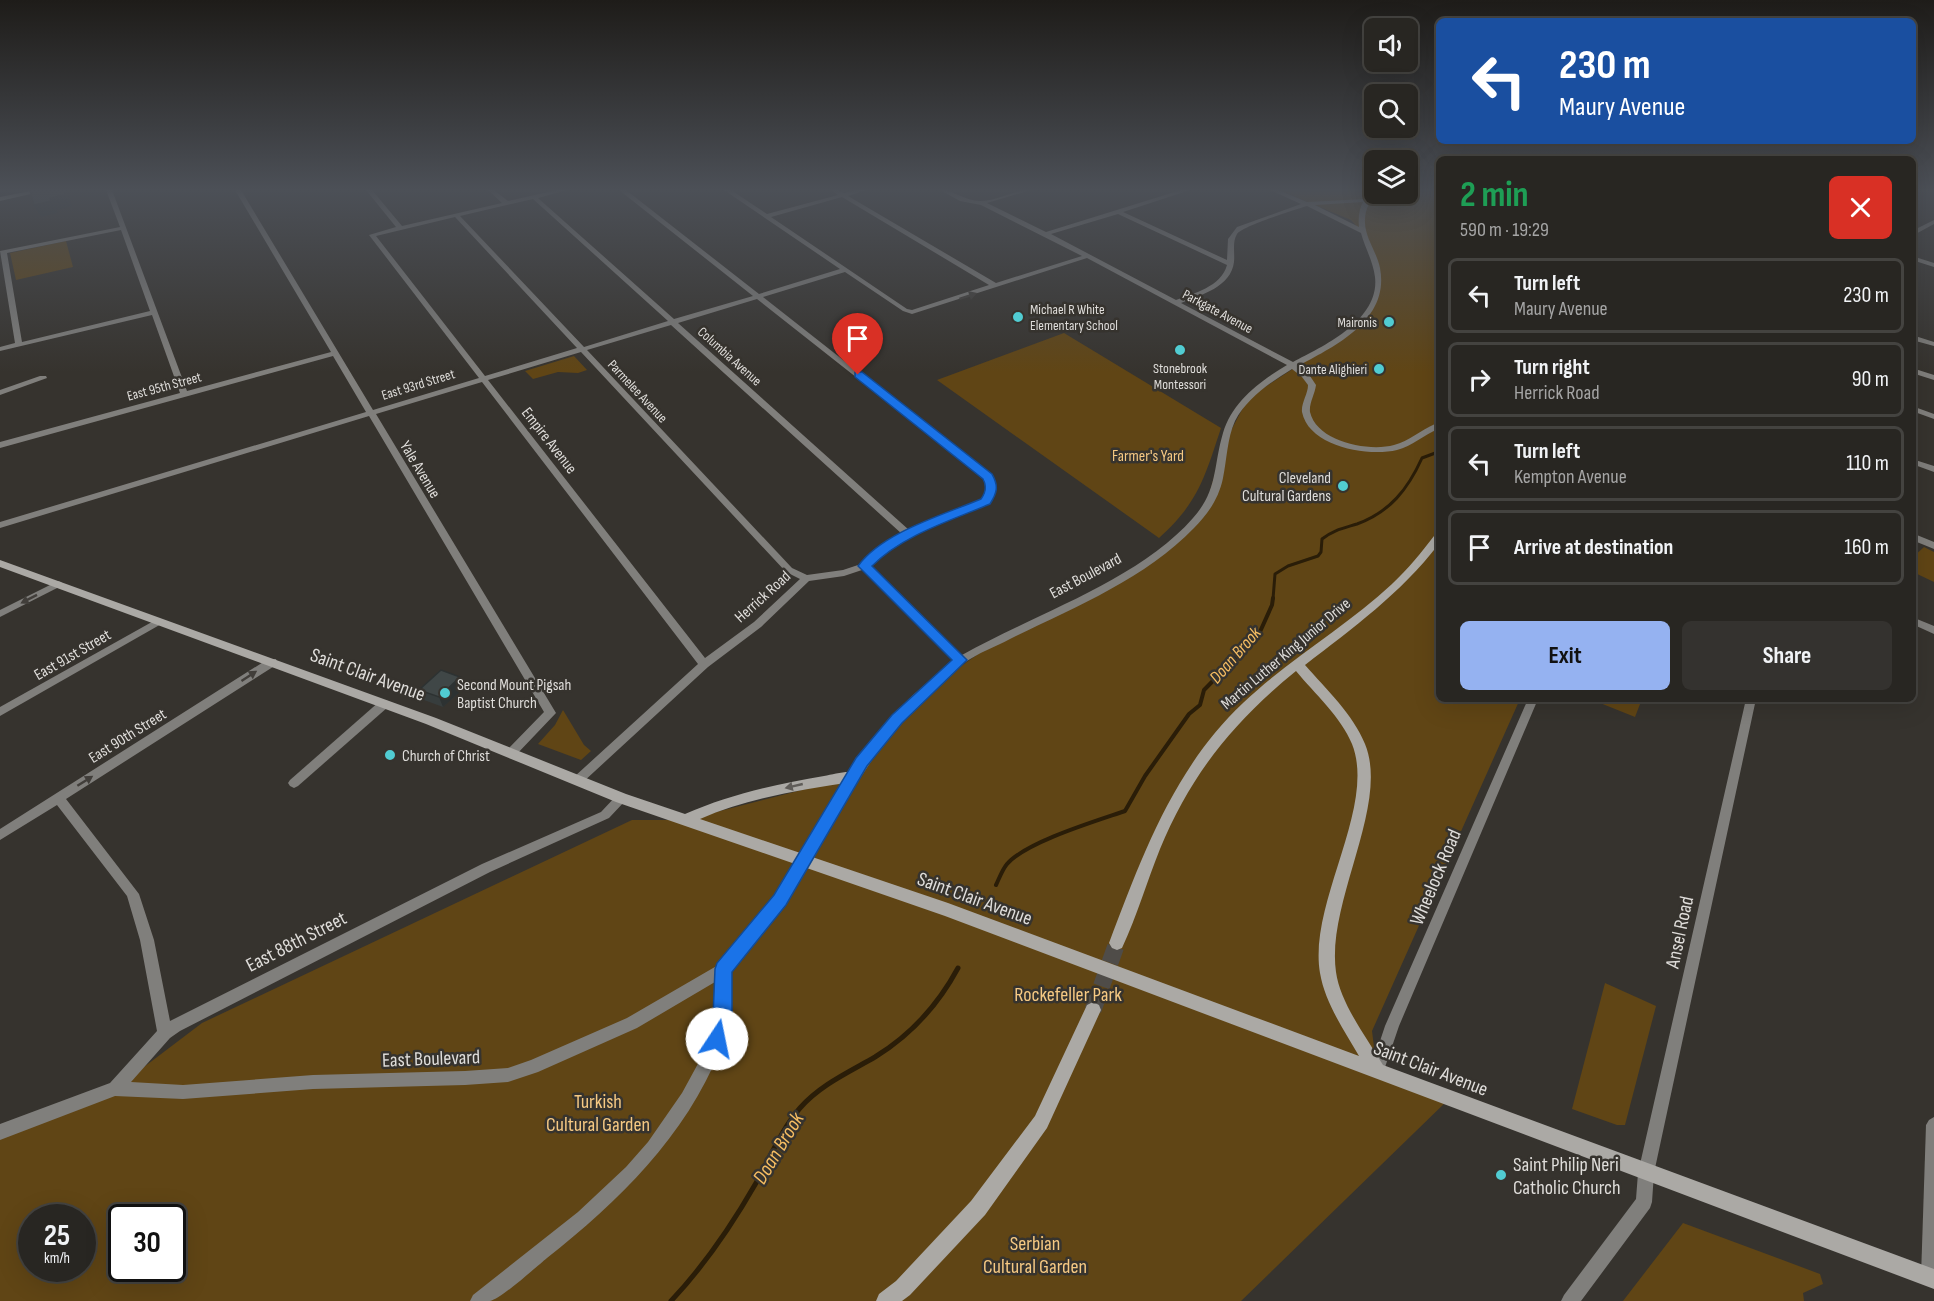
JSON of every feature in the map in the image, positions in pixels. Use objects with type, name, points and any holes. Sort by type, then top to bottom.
[{"type":"main road","name":"Martin Luther King Junior Drive","points":[[1117,943],[1153,844],[1185,783],[1228,726],[1248,705],[1297,664],[1398,584],[1436,541]]},
{"type":"main road","name":"Saint Clair Avenue","points":[[0,563],[384,704],[621,798],[948,910],[1931,1278]]},
{"type":"main road","points":[[1297,664],[1347,723],[1359,745],[1364,768],[1362,802],[1329,925],[1327,961],[1328,974],[1336,1000],[1377,1071]]},
{"type":"main road","points":[[685,820],[711,808],[764,793],[803,784],[852,777]]},
{"type":"main road","points":[[886,1301],[903,1288],[978,1208],[1041,1122],[1094,1010]]},
{"type":"street","points":[[131,251],[185,394]]},
{"type":"street","name":"Yale Avenue","points":[[274,251],[550,713],[511,753]]},
{"type":"street","name":"Empire Avenue","points":[[384,251],[704,664]]},
{"type":"street","name":"Parmelee Avenue","points":[[489,251],[789,570],[806,578]]},
{"type":"street","name":"Columbia Avenue","points":[[593,251],[908,534]]},
{"type":"street","points":[[700,251],[758,296]]},
{"type":"street","points":[[817,251],[905,310],[912,312],[1086,256]]},
{"type":"street","points":[[937,251],[996,286]]},
{"type":"street","name":"Parkgate Avenue","points":[[1076,251],[1292,365],[1305,375],[1312,385],[1307,405],[1309,418],[1319,431],[1341,444],[1362,450],[1386,450],[1400,446],[1436,427]]},
{"type":"street","points":[[1202,251],[1230,264]]},
{"type":"street","points":[[1174,303],[1217,283],[1227,275],[1230,251]]},
{"type":"street","name":"East Boulevard","points":[[115,1089],[183,1092],[250,1089],[313,1082],[508,1075],[632,1023],[724,969],[770,914],[852,777],[867,754],[897,719],[961,660],[1142,565],[1178,538],[1204,512],[1212,498],[1232,419],[1253,393],[1292,365],[1348,333],[1363,320],[1373,305],[1379,289],[1380,276],[1372,251]]},
{"type":"street","points":[[2,253],[19,345]]},
{"type":"street","points":[[1916,259],[1934,265]]},
{"type":"street","name":"East 93rd Street","points":[[0,525],[845,270]]},
{"type":"street","name":"Herrick Road","points":[[578,780],[704,664],[724,651],[791,595],[806,578],[844,573],[864,566],[882,549],[908,534],[986,502],[991,494],[992,485],[988,477],[758,296]]},
{"type":"street","points":[[0,349],[155,312]]},
{"type":"street","points":[[1916,338],[1934,344]]},
{"type":"street","name":"East 95th Street","points":[[0,445],[335,353]]},
{"type":"street","points":[[1916,371],[1934,378]]},
{"type":"street","points":[[0,393],[43,378]]},
{"type":"street","points":[[1916,410],[1934,417]]},
{"type":"street","points":[[1916,462],[1934,469]]},
{"type":"street","points":[[1916,538],[1934,546]]},
{"type":"street","points":[[864,566],[961,660]]},
{"type":"street","points":[[0,614],[58,584]]},
{"type":"street","name":"East 91st Street","points":[[0,712],[159,621]]},
{"type":"street","points":[[1916,622],[1934,630]]},
{"type":"street","name":"East 90th Street","points":[[0,835],[272,662]]},
{"type":"street","name":"Wheelock Road","points":[[1377,1071],[1392,1026],[1532,702]]},
{"type":"street","name":"Ansel Road","points":[[1570,1301],[1644,1202],[1646,1173],[1750,702]]},
{"type":"street","points":[[294,783],[384,704]]},
{"type":"street","points":[[59,798],[133,894],[147,940],[165,1033]]},
{"type":"street","name":"East 88th Street","points":[[0,1132],[115,1089],[165,1033],[486,868],[605,815],[621,798]]},
{"type":"street","points":[[479,1301],[609,1195],[656,1144],[698,1080],[713,1051],[722,1017],[724,969]]},
{"type":"street","points":[[1931,1278],[1934,1125]]},
{"type":"green space","points":[[21,251],[69,251],[73,267],[16,280],[10,253]]},
{"type":"green space","name":"Rockefeller Park","points":[[1369,251],[1436,251],[1436,702],[1519,702],[1372,1031],[1377,1071],[1449,1099],[1241,1301],[0,1301],[0,1133],[115,1089],[202,1023],[632,820],[685,820],[852,777],[923,693],[991,645],[1142,565],[1204,512],[1223,446],[1248,398],[1348,333],[1373,305],[1378,272]]},
{"type":"green space","name":"Farmer's Yard","points":[[1064,333],[1221,428],[1205,474],[1192,500],[1159,538],[937,380]]},
{"type":"green space","points":[[574,356],[587,370],[578,373],[558,372],[533,379],[525,371]]},
{"type":"green space","points":[[1924,547],[1934,552],[1934,582],[1916,573],[1916,554]]},
{"type":"green space","points":[[1598,702],[1641,702],[1635,717]]},
{"type":"green space","points":[[563,710],[584,745],[591,751],[581,760],[538,744],[555,725]]},
{"type":"green space","points":[[1605,983],[1656,1006],[1625,1125],[1617,1125],[1572,1109]]},
{"type":"green space","points":[[1683,1223],[1820,1274],[1823,1284],[1803,1293],[1804,1301],[1623,1301]]},
{"type":"building","points":[[441,670],[460,677],[439,697],[419,690]]},
{"type":"waterway","name":"Doan Brook","points":[[1273,599],[1275,574],[1288,566],[1318,556],[1321,552],[1322,539],[1330,533],[1357,524],[1379,513],[1397,498],[1411,480],[1422,458],[1436,453]]},
{"type":"waterway","name":"Doan Brook","points":[[996,885],[1007,864],[1029,848],[1062,833],[1125,811],[1145,776],[1189,714],[1200,705],[1204,690],[1259,634],[1273,598]]},
{"type":"waterway","name":"Doan Brook","points":[[671,1301],[707,1259],[728,1229],[781,1135],[800,1108],[826,1086],[875,1057],[912,1029],[942,994],[958,968]]},
{"type":"tunnel","points":[[1093,1010],[1117,943]]},
{"type":"place","name":"Michael R White Elementary School","points":[[1018,317]]},
{"type":"place","name":"Maironis","points":[[1389,322]]},
{"type":"place","name":"Stonebrook Montessori","points":[[1180,350]]},
{"type":"place","name":"Dante Alighieri","points":[[1379,369]]},
{"type":"place","name":"Cleveland Cultural Gardens","points":[[1343,486]]},
{"type":"place","name":"Second Mount Pigsah Baptist Church","points":[[445,693]]},
{"type":"place","name":"Church of Christ","points":[[390,755]]},
{"type":"place","name":"Saint Philip Neri Catholic Church","points":[[1501,1175]]},
{"type":"route","points":[[717,1039],[722,1017],[724,969],[780,900],[861,762],[897,719],[961,660],[864,566],[882,549],[908,534],[986,502],[991,494],[992,485],[988,477],[858,375]]},
{"type":"park label","name":"Turkish Cultural Garden","points":[[598,1112]]},
{"type":"park label","name":"Serbian Cultural Garden","points":[[1035,1254]]}]
